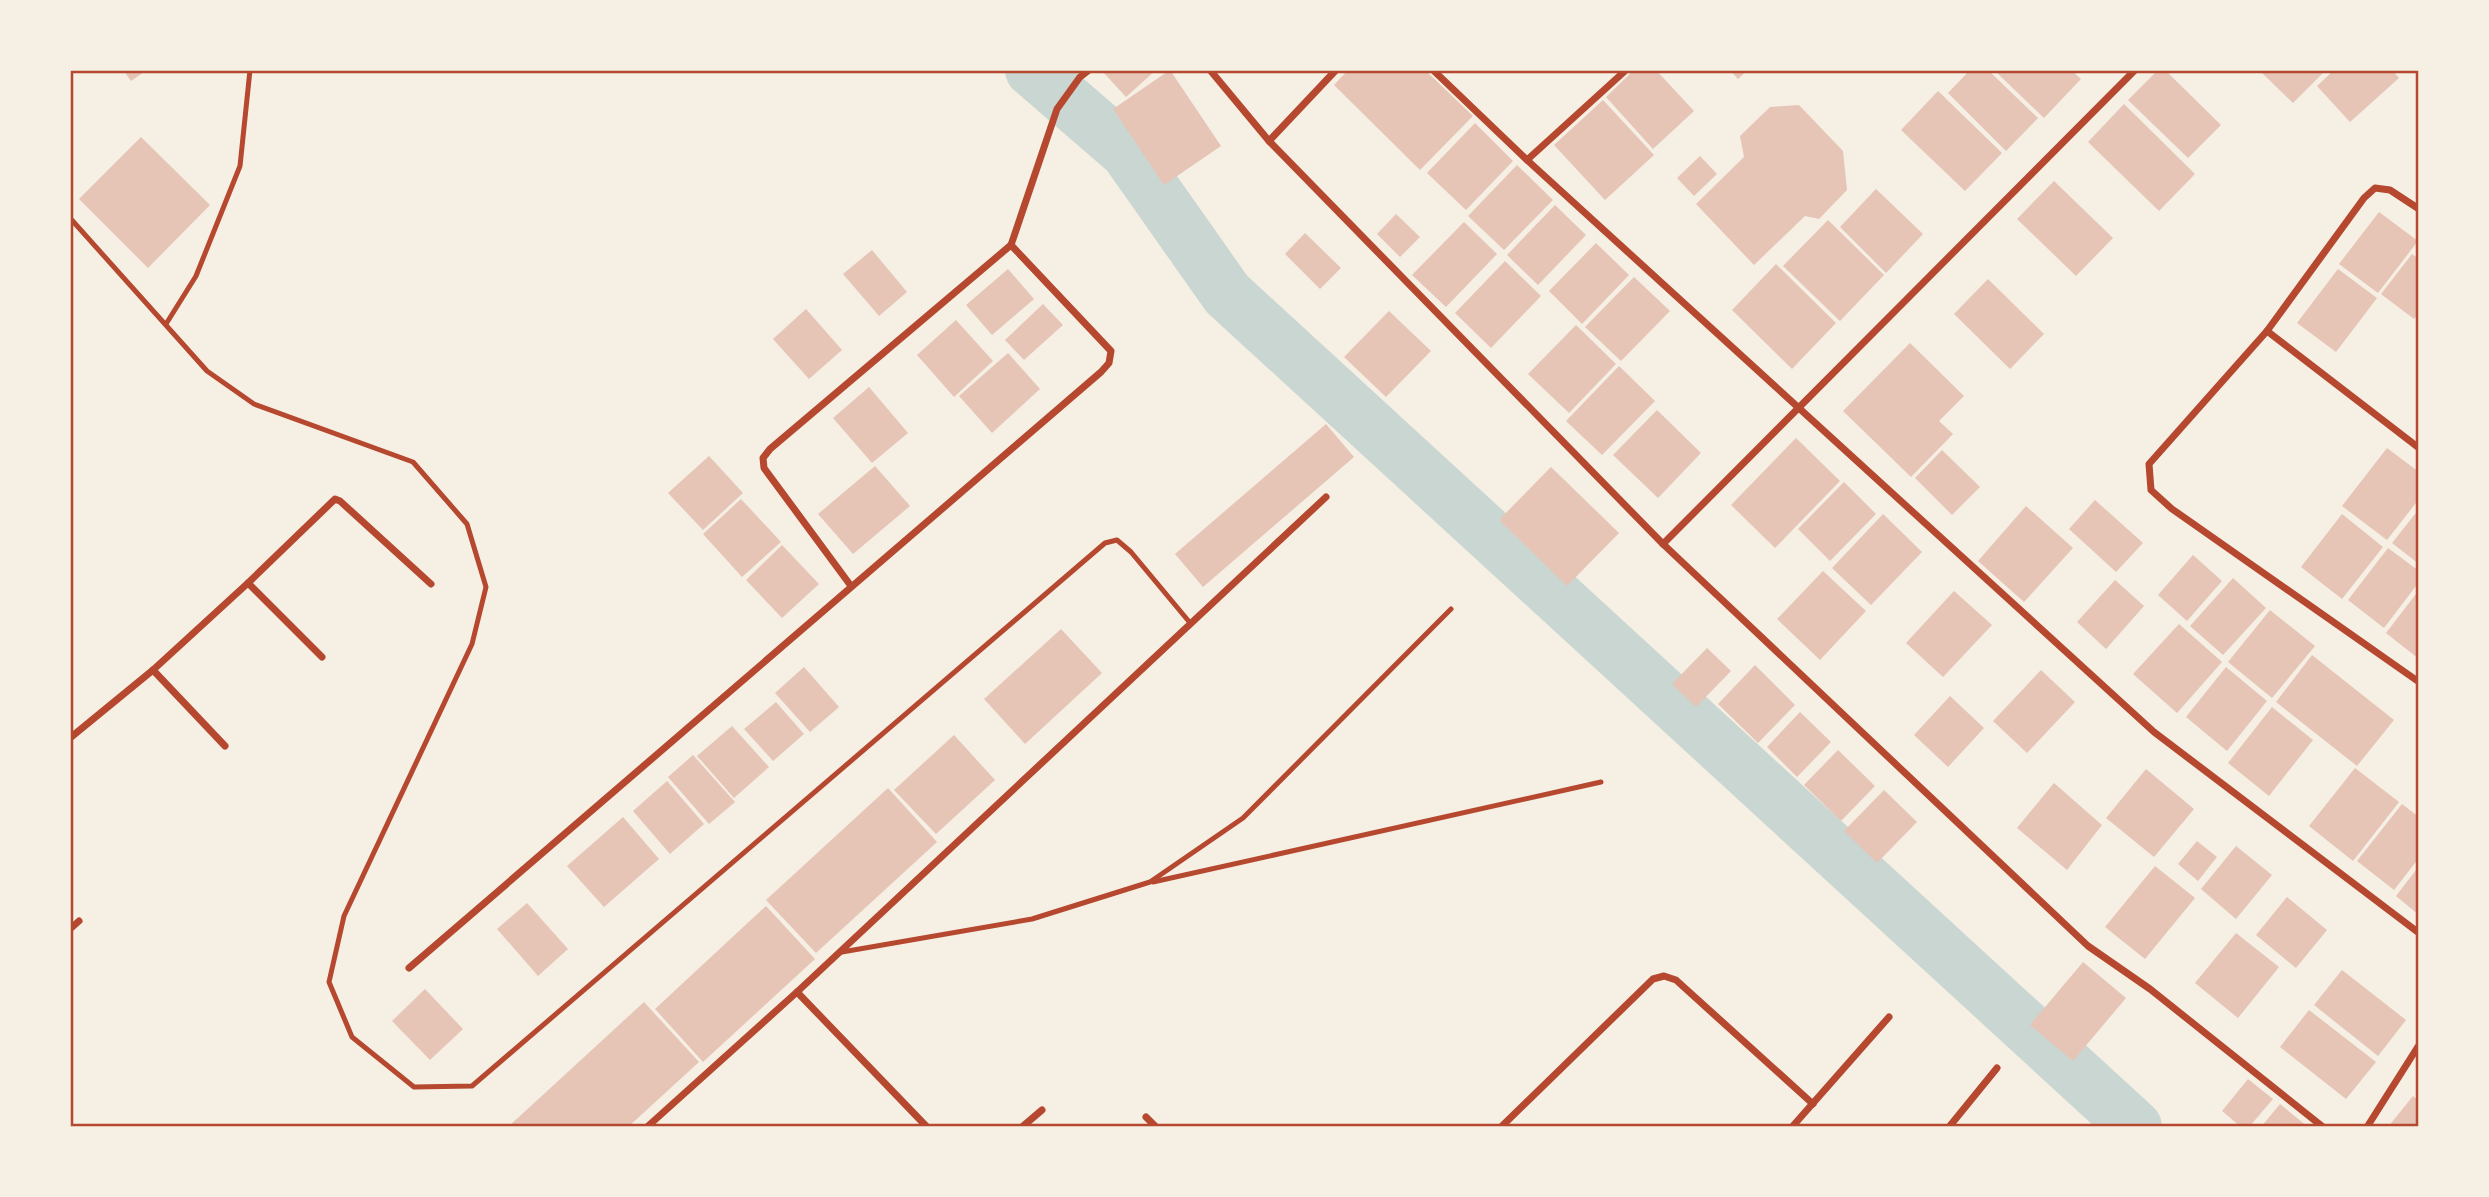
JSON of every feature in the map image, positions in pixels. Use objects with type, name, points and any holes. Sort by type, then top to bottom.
[{"type":"street","points":[[851,586],[764,468],[763,458],[770,449],[1011,246],[1057,108],[1080,77],[1089,70]]},
{"type":"street","points":[[1210,70],[1269,142],[1663,544],[2088,946],[2150,989],[2323,1127]]},
{"type":"street","points":[[1269,142],[1336,70]]},
{"type":"street","points":[[1433,70],[1527,160],[2154,732],[2419,933]]},
{"type":"street","points":[[1527,160],[1626,70]]},
{"type":"street","points":[[1663,544],[2135,70]]},
{"type":"street","points":[[2419,208],[2390,190],[2375,188],[2364,198],[2267,331],[2149,464],[2151,490],[2172,509],[2419,682]]},
{"type":"street","points":[[409,968],[1109,363],[1111,351],[1011,246]]},
{"type":"street","points":[[2267,331],[2419,448]]},
{"type":"street","points":[[647,1127],[797,992],[1325,497]]},
{"type":"street","points":[[70,738],[153,670],[335,499],[431,584]]},
{"type":"street","points":[[248,583],[322,657]]},
{"type":"street","points":[[153,670],[225,746]]},
{"type":"street","points":[[70,929],[79,920]]},
{"type":"street","points":[[1501,1127],[1653,979],[1664,976],[1676,980],[1813,1104]]},
{"type":"street","points":[[797,992],[928,1127]]},
{"type":"street","points":[[1792,1127],[1889,1017]]},
{"type":"street","points":[[2367,1127],[2419,1045]]},
{"type":"street","points":[[1949,1127],[1997,1068]]},
{"type":"street","points":[[1022,1127],[1042,1110]]},
{"type":"street","points":[[1146,1117],[1156,1127]]},
{"type":"lane","points":[[166,324],[196,276],[240,166],[250,70]]},
{"type":"lane","points":[[70,218],[207,371],[254,404],[413,462],[467,524],[486,587],[472,644],[344,916],[329,982],[352,1037],[414,1087],[472,1086],[1105,543],[1117,540],[1131,552],[1191,624]]},
{"type":"lane","points":[[1150,882],[1243,818],[1451,609]]},
{"type":"lane","points":[[840,952],[1032,919],[1150,882],[1601,782]]},
{"type":"building","points":[[123,70],[147,70],[131,81]]},
{"type":"building","points":[[1156,70],[1126,97],[1103,72]]},
{"type":"building","points":[[1170,70],[1221,146],[1164,185],[1113,109]]},
{"type":"building","points":[[1348,70],[1425,70],[1473,116],[1420,170],[1334,85]]},
{"type":"building","points":[[1634,70],[1656,70],[1694,111],[1653,149],[1606,97]]},
{"type":"building","points":[[1730,70],[1748,70],[1738,79]]},
{"type":"building","points":[[1970,70],[1988,70],[2038,118],[2006,151],[1948,93]]},
{"type":"building","points":[[1994,70],[2071,70],[2081,79],[2044,118]]},
{"type":"building","points":[[2158,70],[2165,70],[2221,125],[2188,158],[2128,100]]},
{"type":"building","points":[[2259,70],[2326,70],[2293,103]]},
{"type":"building","points":[[2334,70],[2392,70],[2399,78],[2350,122],[2317,86]]},
{"type":"building","points":[[1938,91],[2002,153],[1965,191],[1901,130]]},
{"type":"building","points":[[1603,100],[1654,155],[1605,200],[1554,145]]},
{"type":"building","points":[[2124,104],[2195,174],[2159,211],[2088,142]]},
{"type":"building","points":[[1799,105],[1843,151],[1847,190],[1819,219],[1805,216],[1754,265],[1696,204],[1744,157],[1740,136],[1770,107]]},
{"type":"building","points":[[1475,123],[1513,161],[1466,210],[1427,173]]},
{"type":"building","points":[[141,137],[210,205],[148,268],[79,199]]},
{"type":"building","points":[[1700,156],[1717,174],[1694,196],[1677,178]]},
{"type":"building","points":[[1517,165],[1553,200],[1504,250],[1468,216]]},
{"type":"building","points":[[2054,181],[2113,238],[2076,276],[2017,219]]},
{"type":"building","points":[[1876,189],[1923,234],[1886,273],[1840,227]]},
{"type":"building","points":[[1555,205],[1586,235],[1538,285],[1507,255]]},
{"type":"building","points":[[2379,212],[2418,241],[2378,293],[2339,264]]},
{"type":"building","points":[[1396,214],[1420,237],[1400,257],[1377,234]]},
{"type":"building","points":[[1828,220],[1884,275],[1840,321],[1783,266]]},
{"type":"building","points":[[1464,222],[1497,254],[1446,307],[1412,275]]},
{"type":"building","points":[[1305,233],[1341,268],[1320,289],[1285,254]]},
{"type":"building","points":[[1596,243],[1629,275],[1582,324],[1549,291]]},
{"type":"building","points":[[872,250],[907,292],[879,316],[843,274]]},
{"type":"building","points":[[2412,254],[2419,259],[2419,313],[2414,319],[2381,294]]},
{"type":"building","points":[[1505,261],[1541,296],[1491,348],[1455,313]]},
{"type":"building","points":[[1776,264],[1836,323],[1792,369],[1732,310]]},
{"type":"building","points":[[1008,269],[1034,299],[992,335],[966,305]]},
{"type":"building","points":[[2338,269],[2377,298],[2336,352],[2297,323]]},
{"type":"building","points":[[1634,277],[1670,311],[1621,361],[1585,327]]},
{"type":"building","points":[[1988,279],[2044,334],[2010,369],[1954,314]]},
{"type":"building","points":[[1043,304],[1063,325],[1024,360],[1005,340]]},
{"type":"building","points":[[806,309],[842,350],[809,379],[773,339]]},
{"type":"building","points":[[1389,311],[1431,351],[1386,397],[1344,357]]},
{"type":"building","points":[[956,320],[993,361],[954,397],[917,355]]},
{"type":"building","points":[[1576,325],[1616,364],[1569,413],[1528,374]]},
{"type":"building","points":[[1910,343],[1964,396],[1939,421],[1953,434],[1911,477],[1843,411]]},
{"type":"building","points":[[1008,353],[1040,389],[992,433],[959,396]]},
{"type":"building","points":[[1619,366],[1655,401],[1602,455],[1566,421]]},
{"type":"building","points":[[869,387],[908,433],[872,463],[833,418]]},
{"type":"building","points":[[1657,410],[1701,453],[1658,498],[1613,455]]},
{"type":"building","points":[[1326,424],[1354,457],[1203,587],[1175,554]]},
{"type":"building","points":[[1796,438],[1840,481],[1775,548],[1731,505]]},
{"type":"building","points":[[2387,448],[2419,472],[2419,499],[2387,540],[2342,506]]},
{"type":"building","points":[[1942,450],[1980,487],[1952,515],[1915,478]]},
{"type":"building","points":[[709,456],[743,493],[703,530],[668,493]]},
{"type":"building","points":[[875,466],[910,506],[853,554],[818,514]]},
{"type":"building","points":[[1551,467],[1619,533],[1567,586],[1499,520]]},
{"type":"building","points":[[1844,482],[1876,514],[1830,561],[1798,529]]},
{"type":"building","points":[[741,499],[781,542],[742,577],[703,534]]},
{"type":"building","points":[[2095,500],[2143,543],[2116,572],[2069,529]]},
{"type":"building","points":[[2026,506],[2073,548],[2024,602],[1978,561]]},
{"type":"building","points":[[2419,509],[2419,564],[2392,543]]},
{"type":"building","points":[[1883,514],[1922,552],[1871,605],[1832,568]]},
{"type":"building","points":[[2342,514],[2383,547],[2342,599],[2301,567]]},
{"type":"building","points":[[782,545],[819,584],[782,618],[746,580]]},
{"type":"building","points":[[2388,548],[2419,571],[2419,582],[2384,628],[2348,600]]},
{"type":"building","points":[[2193,555],[2222,581],[2187,621],[2158,595]]},
{"type":"building","points":[[1823,571],[1866,611],[1820,660],[1777,619]]},
{"type":"building","points":[[2233,578],[2266,608],[2223,655],[2190,626]]},
{"type":"building","points":[[2115,580],[2144,606],[2106,649],[2077,622]]},
{"type":"building","points":[[2419,590],[2419,659],[2386,633]]},
{"type":"building","points":[[1954,591],[1992,625],[1943,677],[1906,643]]},
{"type":"building","points":[[2270,610],[2315,646],[2272,698],[2228,662]]},
{"type":"building","points":[[2179,624],[2222,662],[2177,713],[2133,674]]},
{"type":"building","points":[[1061,629],[1102,673],[1025,744],[984,699]]},
{"type":"building","points":[[1707,648],[1731,671],[1696,707],[1672,684]]},
{"type":"building","points":[[2312,655],[2394,720],[2357,766],[2276,702]]},
{"type":"building","points":[[1755,665],[1795,705],[1758,743],[1718,704]]},
{"type":"building","points":[[804,667],[839,707],[810,732],[775,693]]},
{"type":"building","points":[[2226,667],[2267,701],[2227,751],[2186,717]]},
{"type":"building","points":[[2041,670],[2075,702],[2027,753],[1993,721]]},
{"type":"building","points":[[1950,696],[1984,728],[1948,767],[1914,735]]},
{"type":"building","points":[[776,702],[804,734],[773,761],[744,729]]},
{"type":"building","points":[[2272,707],[2313,740],[2269,796],[2228,763]]},
{"type":"building","points":[[1800,712],[1831,742],[1797,777],[1767,747]]},
{"type":"building","points":[[732,726],[769,767],[734,798],[697,756]]},
{"type":"building","points":[[954,735],[995,780],[936,834],[894,790]]},
{"type":"building","points":[[1838,750],[1875,786],[1841,821],[1804,785]]},
{"type":"building","points":[[693,755],[735,802],[709,824],[668,777]]},
{"type":"building","points":[[2355,768],[2399,802],[2353,861],[2309,826]]},
{"type":"building","points":[[2146,769],[2194,809],[2154,857],[2106,818]]},
{"type":"building","points":[[667,781],[704,824],[670,854],[633,811]]},
{"type":"building","points":[[2054,783],[2102,825],[2067,870],[2017,828]]},
{"type":"building","points":[[888,788],[937,842],[816,953],[766,900]]},
{"type":"building","points":[[1884,790],[1917,822],[1877,863],[1844,831]]},
{"type":"building","points":[[2402,804],[2419,817],[2419,858],[2394,890],[2357,861]]},
{"type":"building","points":[[623,817],[659,859],[604,907],[567,866]]},
{"type":"building","points":[[2197,841],[2217,857],[2198,881],[2178,864]]},
{"type":"building","points":[[2236,846],[2272,875],[2236,919],[2201,889]]},
{"type":"building","points":[[2155,866],[2195,898],[2145,959],[2105,927]]},
{"type":"building","points":[[2419,866],[2419,915],[2396,896]]},
{"type":"building","points":[[2287,897],[2327,930],[2296,968],[2256,935]]},
{"type":"building","points":[[527,903],[568,949],[538,976],[497,929]]},
{"type":"building","points":[[766,906],[815,959],[703,1062],[655,1009]]},
{"type":"building","points":[[2236,933],[2279,967],[2238,1018],[2195,983]]},
{"type":"building","points":[[2083,962],[2126,998],[2073,1061],[2030,1025]]},
{"type":"building","points":[[2342,970],[2406,1020],[2378,1056],[2314,1005]]},
{"type":"building","points":[[425,989],[463,1029],[430,1060],[392,1021]]},
{"type":"building","points":[[644,1002],[699,1062],[628,1127],[508,1127]]},
{"type":"building","points":[[2309,1010],[2376,1062],[2346,1099],[2280,1047]]},
{"type":"building","points":[[2248,1079],[2273,1099],[2249,1127],[2241,1127],[2222,1111]]},
{"type":"building","points":[[2413,1096],[2419,1101],[2419,1127],[2388,1127]]},
{"type":"building","points":[[2280,1104],[2308,1127],[2261,1127]]},
{"type":"waterway","points":[[1032,70],[1127,152],[1227,294],[2135,1127]]}]
